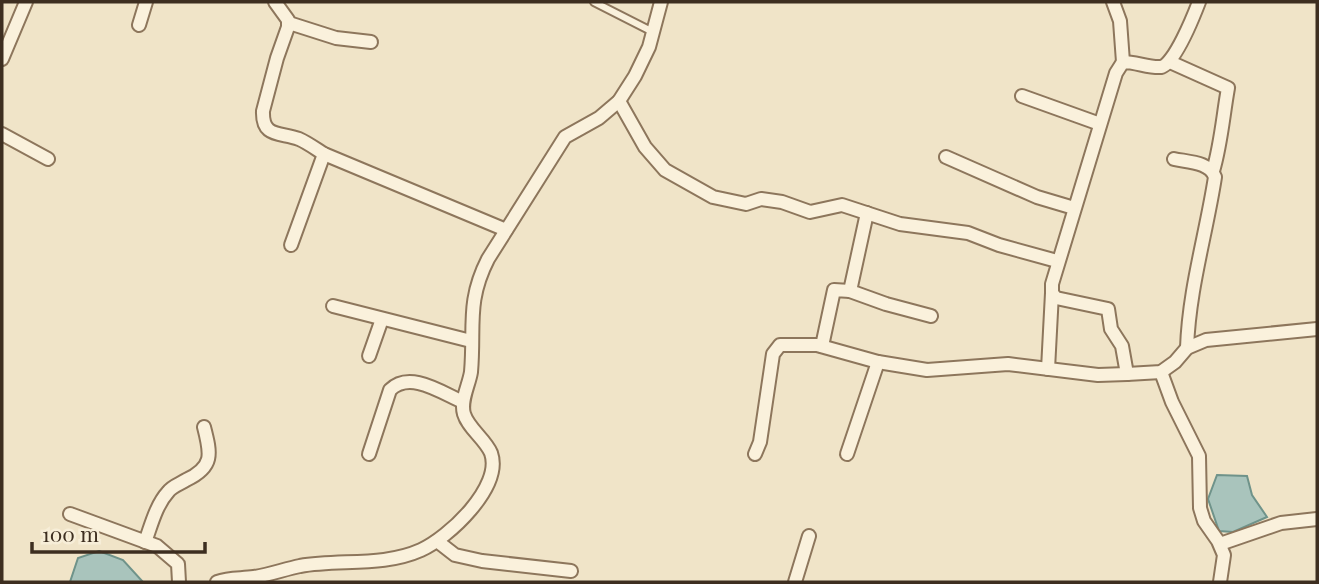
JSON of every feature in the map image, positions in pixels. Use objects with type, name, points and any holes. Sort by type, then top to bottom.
[{"type":"street","points":[[2,59],[26,2]]},
{"type":"street","points":[[139,25],[146,2]]},
{"type":"street","points":[[275,2],[289,23],[336,38],[370,42]]},
{"type":"street","points":[[217,582],[300,566],[388,560],[420,551],[437,541],[461,520],[484,493],[492,469],[492,456],[464,414],[471,372],[472,300],[478,279],[565,137],[599,118],[620,101],[649,47],[661,2]]},
{"type":"street","points":[[1048,369],[1052,292],[1057,261],[1116,73],[1123,62],[1119,21],[1113,2]]},
{"type":"street","points":[[1123,62],[1163,67],[1170,62],[1192,23],[1199,2]]},
{"type":"street","points":[[289,23],[277,58],[263,120],[267,129],[274,134],[302,140],[324,154],[506,230]]},
{"type":"street","points":[[1170,62],[1228,88],[1219,133],[1220,146],[1213,171]]},
{"type":"street","points":[[1022,96],[1100,124]]},
{"type":"street","points":[[620,101],[645,147],[666,170],[713,197],[746,204],[761,199],[782,202],[810,212],[842,205],[909,226],[968,233],[999,245],[1057,261]]},
{"type":"street","points":[[2,134],[48,159]]},
{"type":"street","points":[[291,244],[324,154]]},
{"type":"street","points":[[946,157],[1037,197],[1074,208]]},
{"type":"street","points":[[1174,159],[1207,166],[1215,177],[1190,302],[1187,348]]},
{"type":"street","points":[[850,290],[867,213]]},
{"type":"street","points":[[822,346],[834,290],[850,290],[886,304],[931,316]]},
{"type":"street","points":[[1052,292],[1056,298],[1063,301],[1108,309],[1111,329],[1122,346],[1127,374]]},
{"type":"street","points":[[332,306],[471,341]]},
{"type":"street","points":[[369,356],[382,319]]},
{"type":"street","points":[[755,454],[760,442],[775,350],[780,345],[822,346],[878,362],[928,370],[1008,364],[1098,375],[1161,372],[1175,362],[1187,348],[1218,339],[1317,329]]},
{"type":"street","points":[[846,454],[878,362]]},
{"type":"street","points":[[1161,372],[1172,402],[1199,456],[1200,508],[1204,521],[1220,544],[1224,561],[1220,582]]},
{"type":"street","points":[[369,454],[390,390],[397,383],[406,380],[418,383],[464,402]]},
{"type":"street","points":[[145,542],[168,491],[206,468],[209,446],[204,427]]},
{"type":"street","points":[[70,514],[145,542],[173,558],[178,564],[179,582]]},
{"type":"street","points":[[1220,544],[1281,523],[1317,519]]},
{"type":"street","points":[[795,582],[808,536]]},
{"type":"street","points":[[437,541],[455,555],[564,574]]},
{"type":"lane","points":[[594,2],[653,32]]},
{"type":"water","points":[[1217,475],[1247,476],[1252,495],[1267,517],[1233,532],[1219,531],[1208,499]]},
{"type":"water","points":[[99,551],[123,560],[143,582],[70,582],[78,558]]}]
